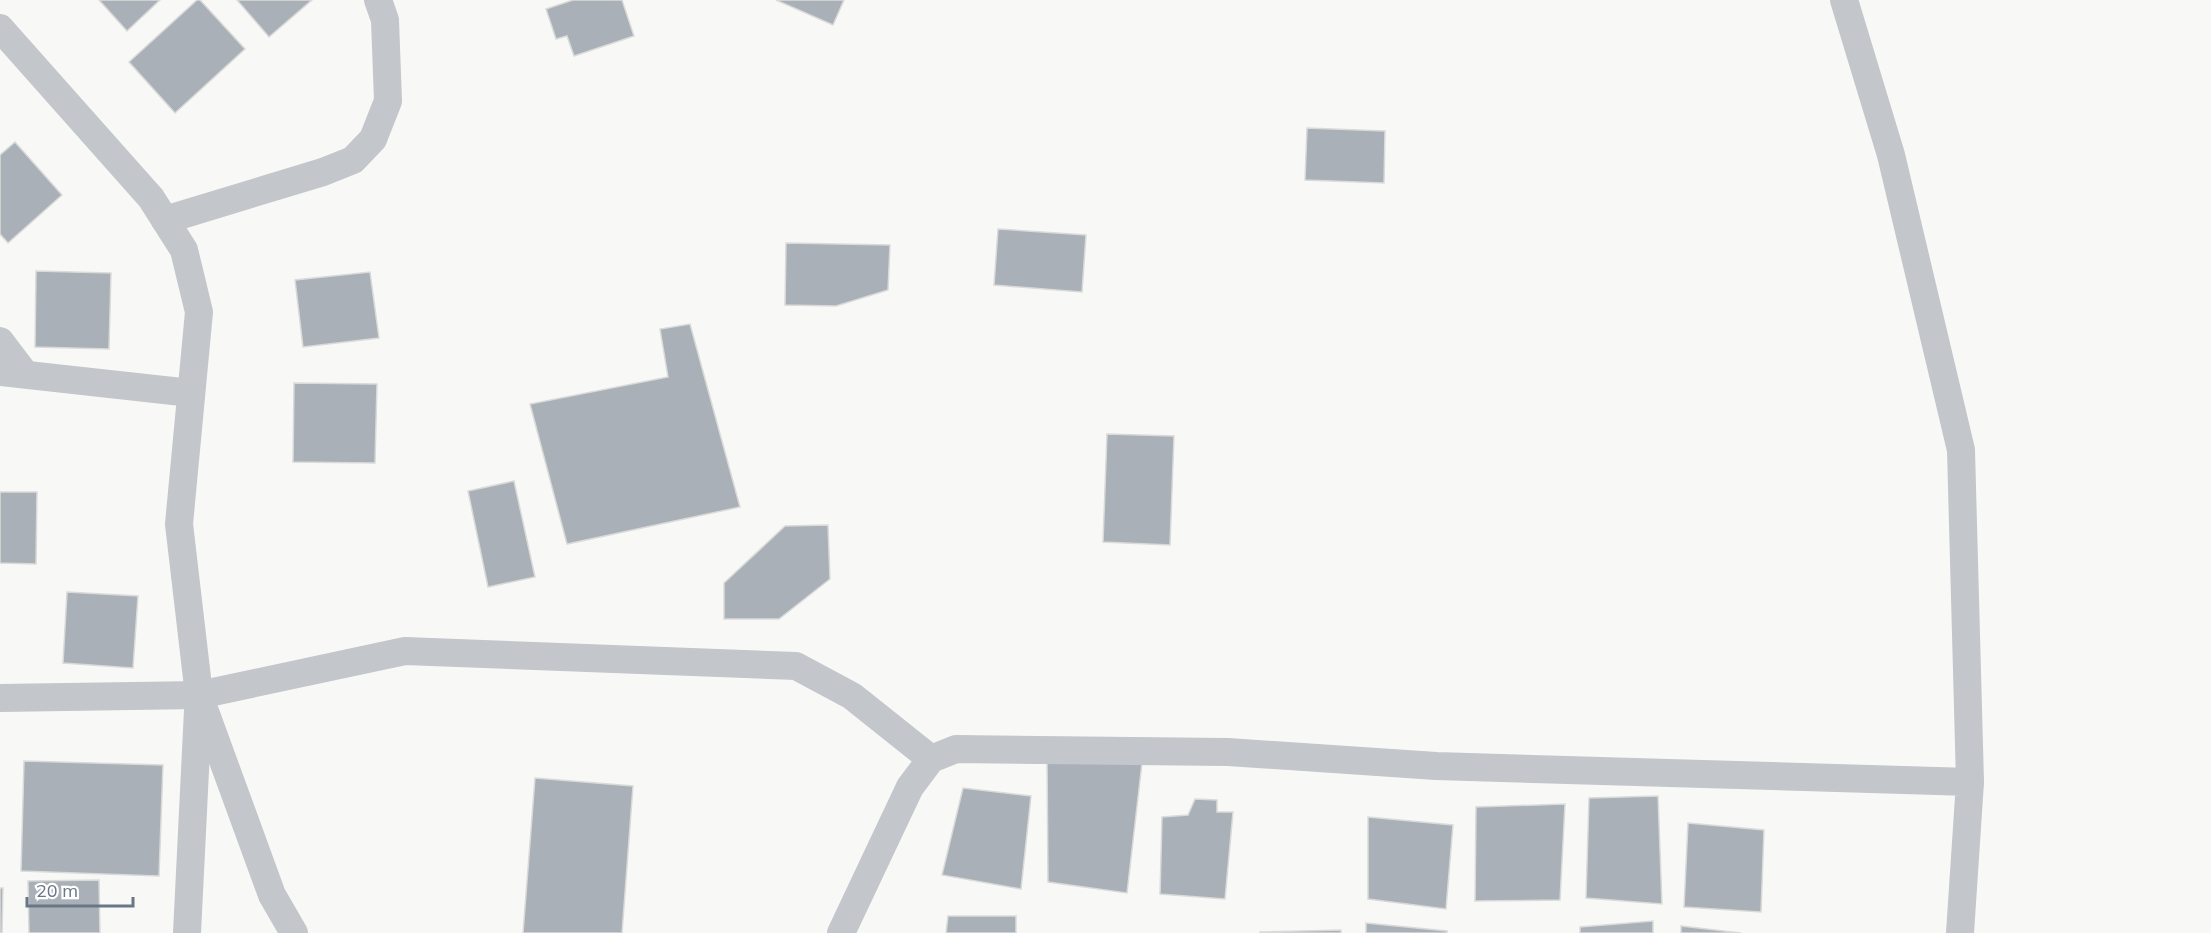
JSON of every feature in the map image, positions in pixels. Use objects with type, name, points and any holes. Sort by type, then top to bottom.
[{"type":"street","points":[[165,220],[323,172],[353,160],[374,139],[388,101],[385,20],[378,0]]},
{"type":"street","points":[[1843,0],[1891,155],[1961,450],[1970,782],[1960,933]]},
{"type":"street","points":[[0,28],[151,198],[184,250],[199,312],[179,524],[199,695],[187,933]]},
{"type":"street","points":[[0,341],[12,373],[191,393]]},
{"type":"street","points":[[0,698],[199,695],[405,651],[796,666],[852,696],[931,759]]},
{"type":"street","points":[[199,695],[272,895],[294,933]]},
{"type":"street","points":[[841,933],[910,787],[931,759],[956,749],[1228,752],[1436,765],[1970,782]]},
{"type":"building","points":[[99,0],[160,0],[127,31]]},
{"type":"building","points":[[197,0],[200,0],[245,49],[175,113],[129,62]]},
{"type":"building","points":[[237,0],[312,0],[269,37]]},
{"type":"building","points":[[573,0],[622,0],[634,36],[574,56],[567,36],[556,39],[546,9]]},
{"type":"building","points":[[776,0],[844,0],[833,25]]},
{"type":"building","points":[[1307,128],[1385,131],[1384,183],[1305,180]]},
{"type":"building","points":[[15,142],[62,195],[8,243],[0,234],[0,155]]},
{"type":"building","points":[[998,229],[1086,235],[1082,292],[994,285]]},
{"type":"building","points":[[786,243],[890,245],[888,290],[836,306],[785,305]]},
{"type":"building","points":[[36,271],[111,273],[109,349],[35,347]]},
{"type":"building","points":[[370,272],[379,338],[303,347],[295,280]]},
{"type":"building","points":[[690,324],[740,507],[567,544],[530,404],[668,377],[660,329]]},
{"type":"building","points":[[294,383],[377,384],[375,463],[293,462]]},
{"type":"building","points":[[1107,434],[1174,436],[1170,545],[1103,542]]},
{"type":"building","points":[[514,481],[535,577],[488,587],[468,491]]},
{"type":"building","points":[[0,492],[37,492],[36,564],[0,563]]},
{"type":"building","points":[[828,525],[830,579],[779,619],[724,619],[724,583],[785,526]]},
{"type":"building","points":[[67,592],[138,596],[133,668],[63,663]]},
{"type":"building","points":[[1047,760],[1142,763],[1127,893],[1048,882]]},
{"type":"building","points":[[24,761],[163,765],[159,876],[21,871]]},
{"type":"building","points":[[535,778],[633,786],[622,933],[523,933]]},
{"type":"building","points":[[963,788],[1031,796],[1021,889],[942,875]]},
{"type":"building","points":[[1658,796],[1662,904],[1586,898],[1589,798]]},
{"type":"building","points":[[1195,799],[1217,800],[1217,812],[1233,812],[1225,899],[1160,894],[1162,817],[1188,815]]},
{"type":"building","points":[[1565,804],[1560,900],[1475,901],[1476,807]]},
{"type":"building","points":[[1368,817],[1453,825],[1446,909],[1368,899]]},
{"type":"building","points":[[1688,823],[1764,830],[1761,912],[1684,907]]},
{"type":"building","points":[[99,880],[100,933],[29,933],[28,881]]},
{"type":"building","points":[[0,888],[3,888],[2,933],[0,933]]},
{"type":"building","points":[[948,916],[1016,916],[1016,933],[946,933]]},
{"type":"building","points":[[1653,921],[1653,933],[1580,933],[1580,927]]},
{"type":"building","points":[[1366,923],[1447,931],[1447,933],[1366,933]]},
{"type":"building","points":[[1681,926],[1741,933],[1681,933]]},
{"type":"building","points":[[1341,930],[1341,933],[1260,933],[1260,932]]}]
